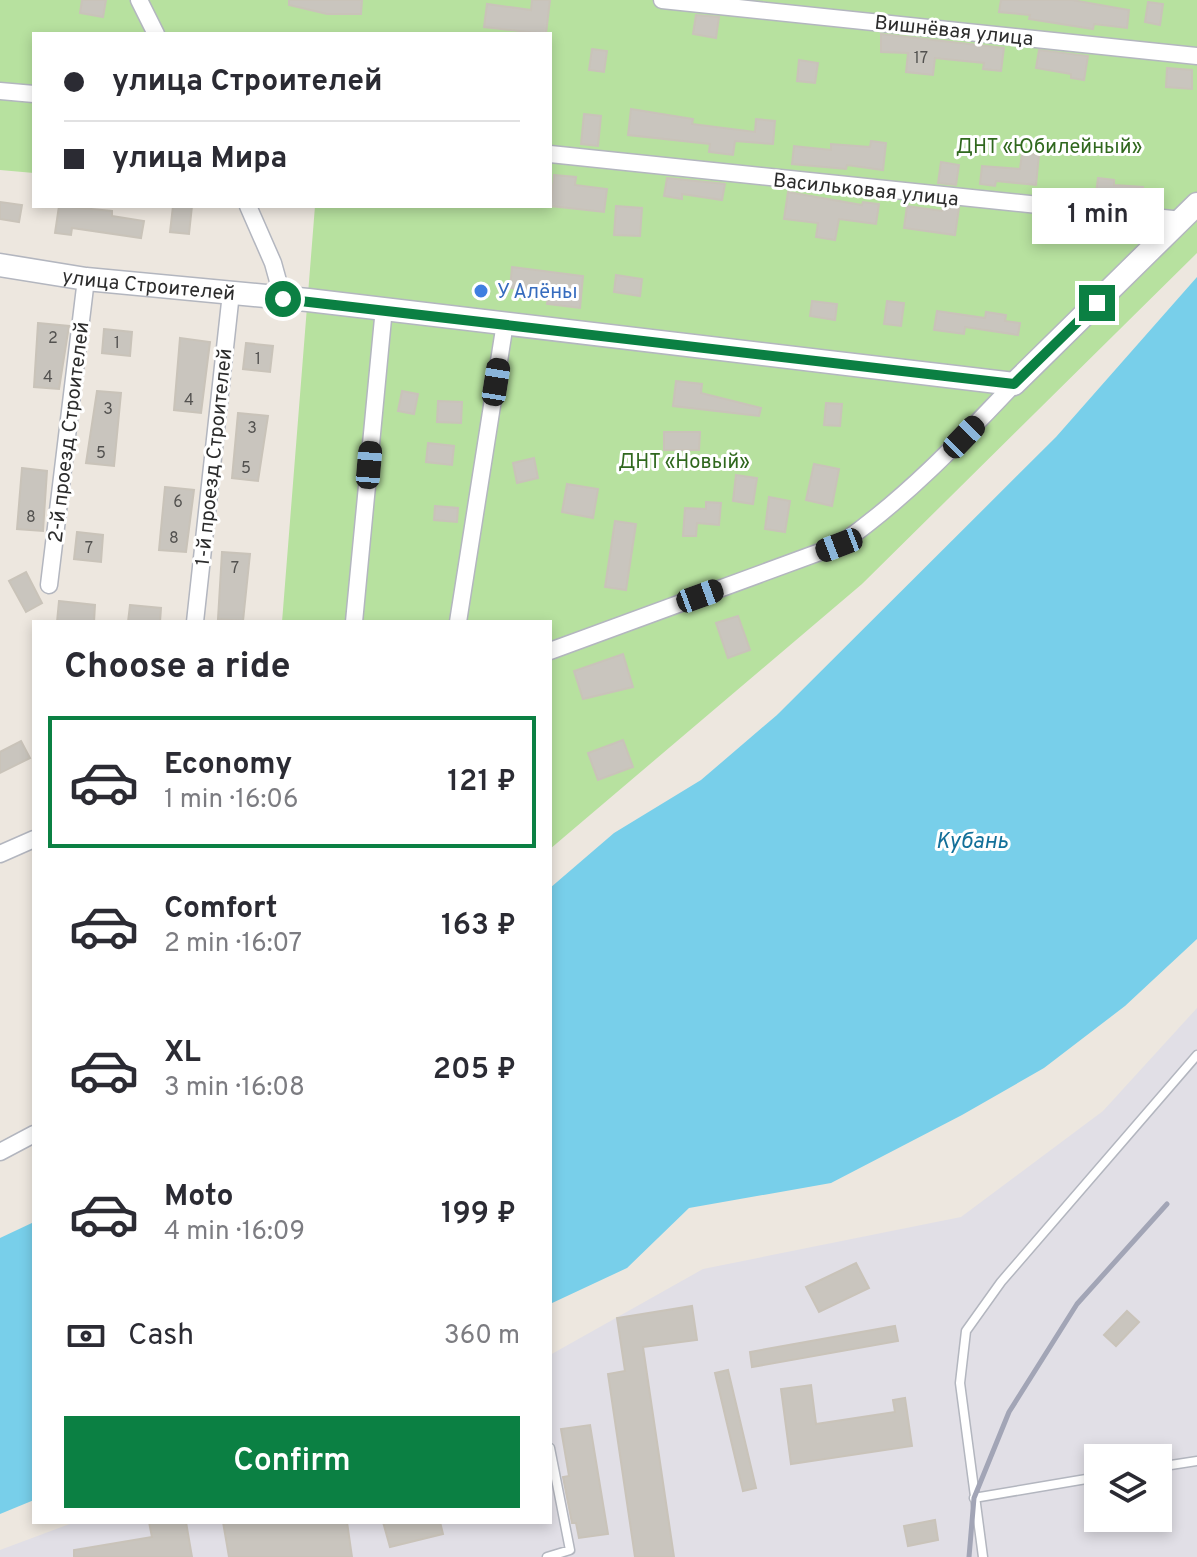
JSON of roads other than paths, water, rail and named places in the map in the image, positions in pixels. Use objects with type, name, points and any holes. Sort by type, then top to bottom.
[{"type":"street","points":[[139,0],[155,32]]},
{"type":"street","name":"Вишнёвая улица","points":[[662,0],[1197,56]]},
{"type":"street","points":[[0,91],[32,94]]},
{"type":"street","name":"Васильковая улица","points":[[552,154],[1189,212]]},
{"type":"street","points":[[249,208],[273,263],[283,299]]},
{"type":"street","points":[[552,650],[839,545],[878,518],[947,455],[1014,384],[1189,212]]},
{"type":"street","name":"улица Строителей","points":[[0,265],[86,279],[384,308],[1014,384]]},
{"type":"street","name":"2-й проезд Строителей","points":[[49,585],[86,279]]},
{"type":"street","name":"1-й проезд Строителей","points":[[195,620],[231,293]]},
{"type":"street","points":[[354,620],[384,308]]},
{"type":"street","points":[[458,620],[505,323]]},
{"type":"street","points":[[0,854],[32,840]]},
{"type":"street","points":[[0,1152],[32,1135]]},
{"type":"lane","points":[[983,1557],[960,1383],[966,1331],[1001,1282],[1197,1055]]},
{"type":"lane","points":[[547,1557],[570,1550],[552,1458]]},
{"type":"lane","points":[[1172,1465],[1197,1461]]},
{"type":"lane","points":[[974,1498],[1084,1479]]},
{"type":"water","name":"Кубань","points":[[1197,277],[1197,939],[1125,1006],[1044,1068],[962,1115],[831,1183],[689,1208],[627,1268],[552,1303],[552,886],[614,833],[701,780],[777,715],[1056,437]]},
{"type":"water","points":[[32,1223],[32,1501],[0,1514],[0,1238]]},
{"type":"railway","points":[[969,1557],[974,1498],[1009,1412],[1077,1304],[1167,1204]]},
{"type":"place","name":"У Алёны","points":[[481,291]]},
{"type":"park label","name":"ДНТ «Юбилейный»","points":[[1049,146]]},
{"type":"park label","name":"ДНТ «Новый»","points":[[684,461]]}]
